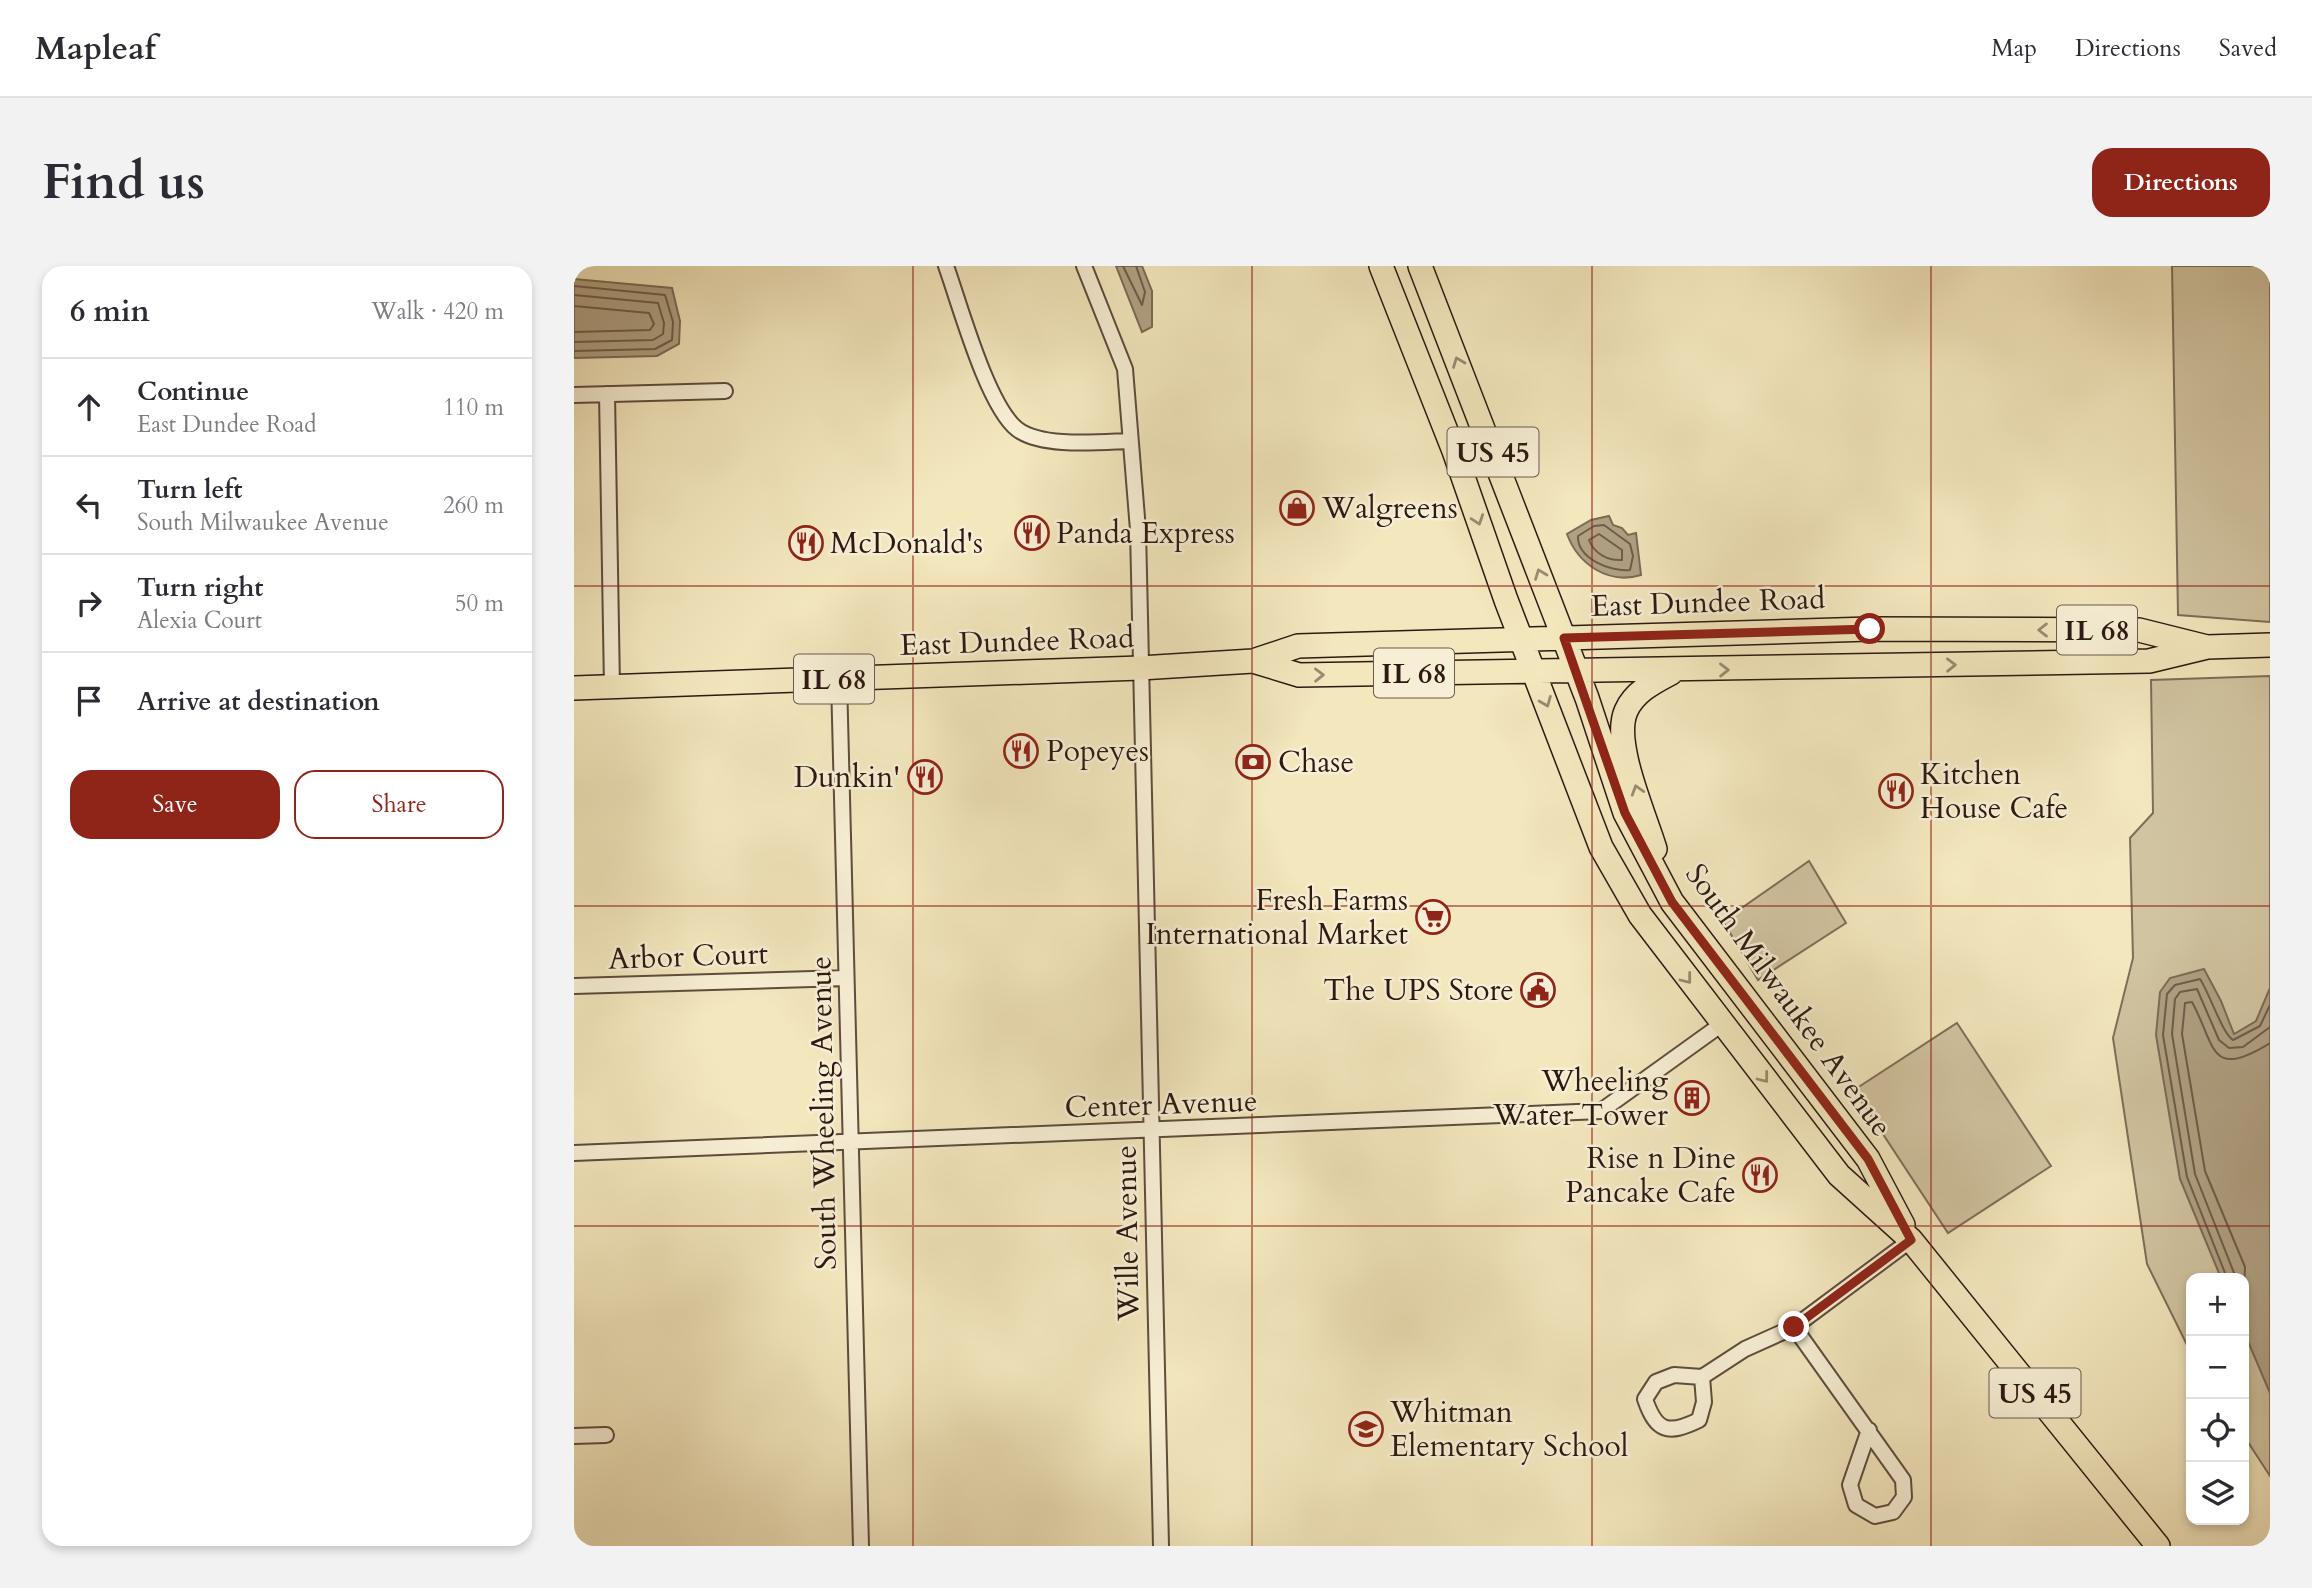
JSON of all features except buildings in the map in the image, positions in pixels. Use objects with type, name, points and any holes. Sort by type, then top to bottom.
[{"type":"main road","name":"US 45","points":[[1381,266],[1454,451],[1521,639]]},
{"type":"main road","name":"US 45","points":[[1420,266],[1564,638]]},
{"type":"main road","name":"East Dundee Road","points":[[574,688],[1140,668],[1253,661],[1298,646],[1870,629],[2139,629],[2207,647]]},
{"type":"main road","name":"South Milwaukee Avenue","points":[[1564,638],[1625,813],[1672,902],[1868,1159],[1911,1240]]},
{"type":"main road","name":"South Milwaukee Avenue","points":[[1521,639],[1601,847],[1651,933],[1839,1175],[1911,1240],[2158,1546]]},
{"type":"main road","name":"East Dundee Road","points":[[1253,661],[1299,675],[1675,671],[2149,661],[2207,647],[2270,645]]},
{"type":"main road","points":[[1672,902],[1622,732],[1627,708],[1634,698],[1648,685],[1675,671]]},
{"type":"street","points":[[946,266],[998,406],[1018,430],[1041,439],[1070,442],[1129,441]]},
{"type":"street","name":"Wille Avenue","points":[[1084,266],[1125,369],[1138,530],[1161,1546]]},
{"type":"street","points":[[574,395],[725,391]]},
{"type":"street","points":[[607,394],[612,687]]},
{"type":"street","name":"South Wheeling Avenue","points":[[839,679],[860,1546]]},
{"type":"street","name":"Arbor Court","points":[[574,986],[846,978]]},
{"type":"street","name":"Center Avenue","points":[[574,1153],[1601,1111],[1722,1024]]},
{"type":"street","points":[[1702,1377],[1704,1402],[1699,1420],[1681,1429],[1664,1429],[1652,1419],[1645,1399],[1656,1382],[1674,1375],[1702,1377],[1745,1349],[1794,1327],[1911,1240]]},
{"type":"street","points":[[1794,1327],[1869,1430],[1903,1479],[1904,1497],[1893,1512],[1875,1516],[1856,1505],[1850,1485],[1869,1430]]},
{"type":"street","points":[[574,1436],[606,1435]]},
{"type":"shaded area","points":[[2172,266],[2270,266],[2270,622],[2178,615]]},
{"type":"shaded area","points":[[2270,676],[2270,1476],[2249,1444],[2249,1273],[2186,1273],[2186,1343],[2147,1264],[2113,1038],[2133,958],[2130,838],[2153,813],[2151,680]]},
{"type":"shaded area","points":[[1809,861],[1846,923],[1758,980],[1723,921]]},
{"type":"shaded area","points":[[1957,1023],[2051,1166],[1948,1233],[1854,1090]]},
{"type":"water","points":[[1116,266],[1142,266],[1152,291],[1152,327],[1142,332]]},
{"type":"water","points":[[574,279],[672,288],[680,321],[679,344],[657,356],[574,358]]},
{"type":"water","points":[[1609,516],[1613,525],[1622,528],[1628,535],[1636,533],[1641,575],[1617,577],[1596,570],[1572,545],[1567,534],[1591,520]]},
{"type":"water","points":[[2204,969],[2234,1034],[2256,1021],[2270,988],[2270,1393],[2249,1344],[2249,1273],[2219,1273],[2180,1179],[2156,1035],[2160,992],[2170,978]]},
{"type":"place","name":"Walgreens","points":[[1297,508]]},
{"type":"place","name":"Panda Express","points":[[1032,533]]},
{"type":"place","name":"McDonald's","points":[[806,543]]},
{"type":"place","name":"Popeyes","points":[[1021,751]]},
{"type":"place","name":"Chase","points":[[1253,762]]},
{"type":"place","name":"Dunkin'","points":[[925,777]]},
{"type":"place","name":"Kitchen House Cafe","points":[[1896,791]]},
{"type":"place","name":"Fresh Farms International Market","points":[[1433,917]]},
{"type":"place","name":"The UPS Store","points":[[1538,990]]},
{"type":"place","name":"Wheeling Water Tower","points":[[1692,1098]]},
{"type":"place","name":"Rise n Dine Pancake Cafe","points":[[1760,1175]]},
{"type":"place","name":"Whitman Elementary School","points":[[1366,1429]]},
{"type":"route","points":[[1794,1327],[1911,1240],[1868,1159],[1810,1087],[1672,902],[1625,813],[1564,638],[1870,629]]}]
